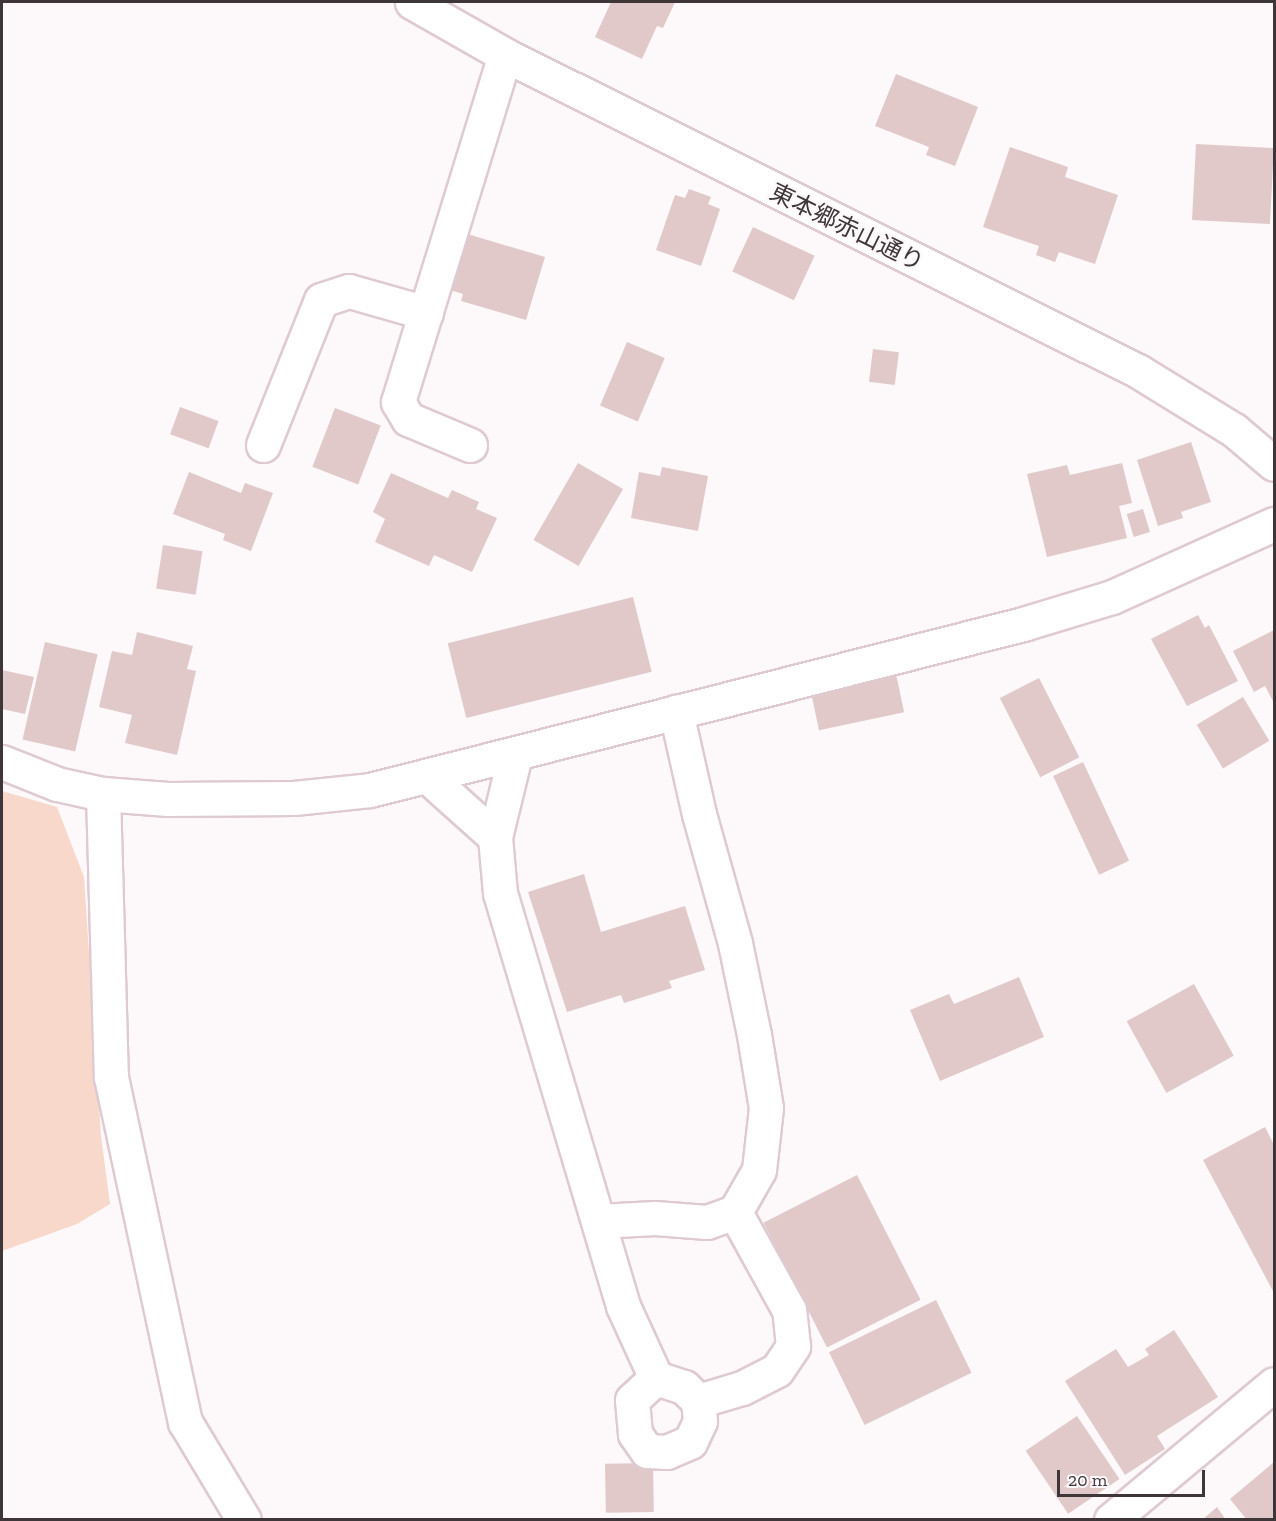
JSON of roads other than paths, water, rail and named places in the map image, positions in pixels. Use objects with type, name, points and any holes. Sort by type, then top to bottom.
[{"type":"street","name":"東本郷赤山通り","points":[[412,2],[505,55],[1138,370],[1234,430],[1275,464]]},
{"type":"street","points":[[470,445],[408,419],[398,402],[505,55]]},
{"type":"street","points":[[263,445],[321,300],[350,291],[426,313]]},
{"type":"street","points":[[2,762],[57,784],[103,794],[168,799],[294,798],[370,790],[515,755],[1023,624],[1112,597],[1275,524]]},
{"type":"street","points":[[598,1221],[655,1218],[707,1222],[735,1212],[759,1170],[766,1108],[735,943],[699,814],[676,712]]},
{"type":"street","points":[[515,755],[495,837],[500,892],[623,1306],[656,1378],[684,1386],[698,1401],[700,1421],[690,1442],[668,1452],[647,1451],[635,1434],[632,1400],[656,1378]]},
{"type":"street","points":[[427,776],[495,837]]},
{"type":"street","points":[[103,794],[111,1077],[185,1422],[244,1520]]},
{"type":"street","points":[[698,1401],[742,1388],[777,1370],[793,1346],[789,1310],[735,1212]]},
{"type":"street","points":[[1111,1520],[1275,1384]]}]
